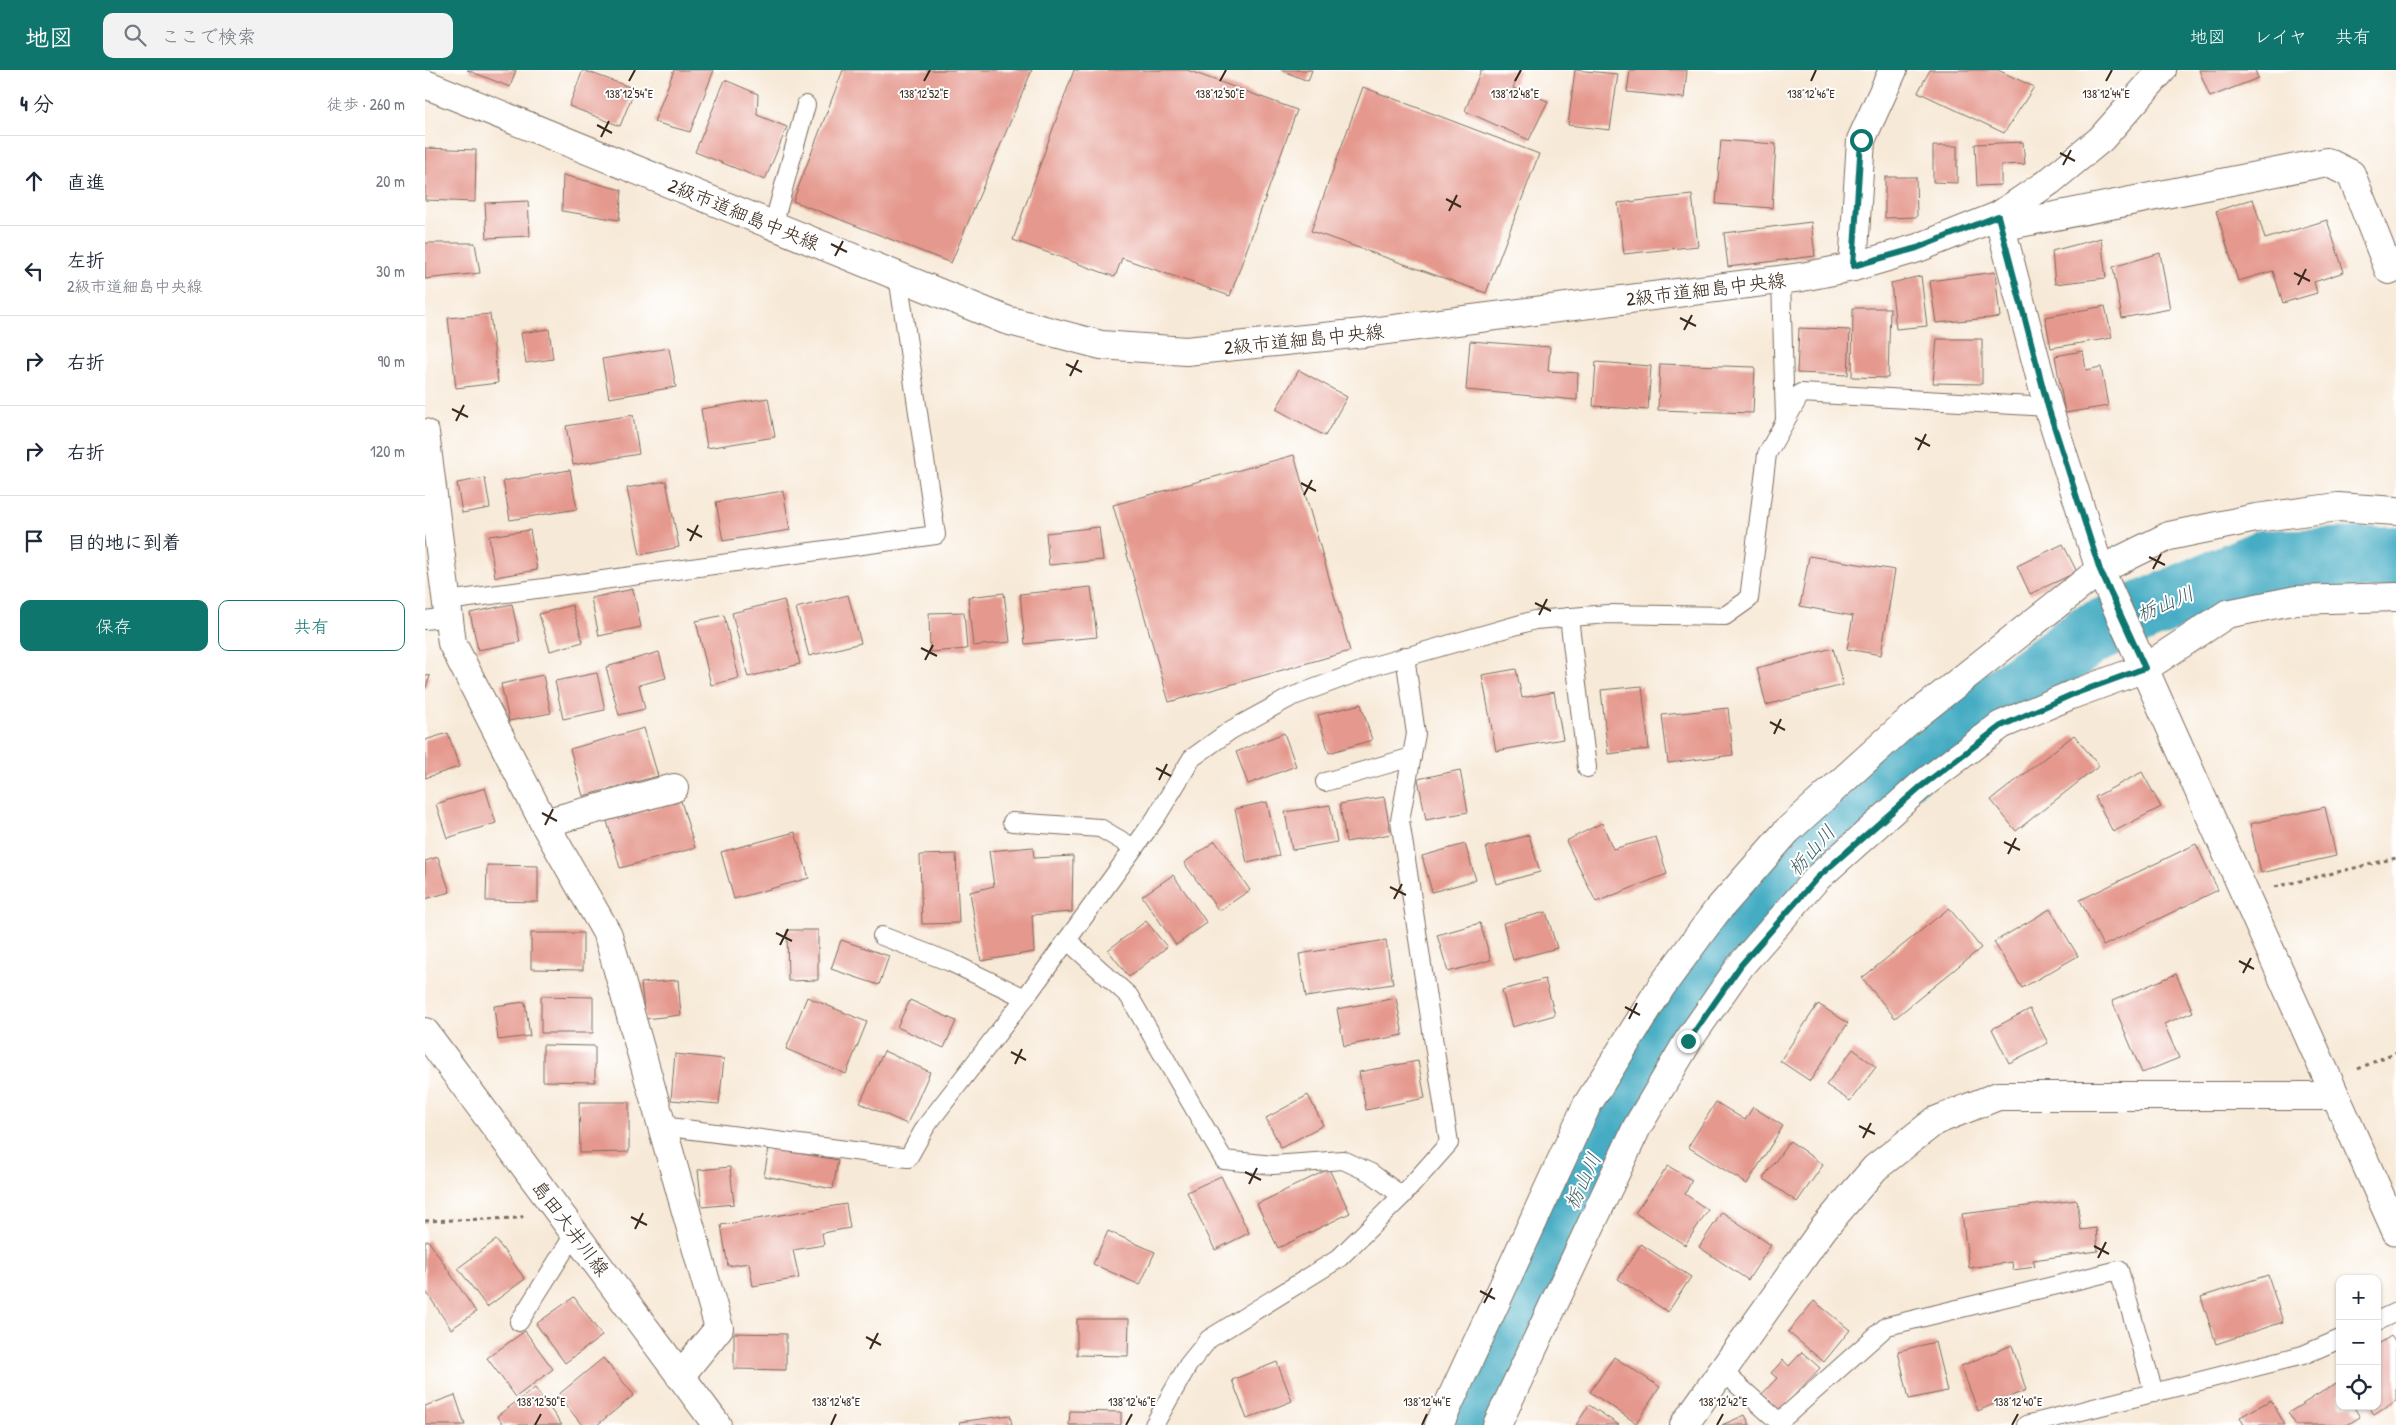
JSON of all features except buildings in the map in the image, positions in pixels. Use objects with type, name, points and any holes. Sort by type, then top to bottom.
[{"type":"street","name":"2級市道細島中央線","points":[[425,84],[1006,320],[1101,345],[1186,351],[1363,333],[1781,279],[1853,266],[1917,248],[1999,221],[2101,139],[2162,70]]},
{"type":"street","points":[[1853,266],[1861,140],[1891,71]]},
{"type":"street","points":[[2396,267],[2389,270],[2351,174],[2327,162],[1999,221],[2048,407],[2100,570],[2396,1231]]},
{"type":"street","points":[[425,433],[440,613],[452,643],[544,823],[608,935],[719,1328],[681,1376]]},
{"type":"street","points":[[1439,1425],[1587,1106],[1661,987],[1716,912],[1787,831],[1904,725],[2100,570],[2169,536],[2256,518],[2339,507],[2396,511]]},
{"type":"street","points":[[1497,1425],[1637,1127],[1688,1041],[1754,951],[1817,878],[1919,788],[2001,726],[2071,695],[2145,668],[2227,614],[2296,600],[2396,596]]},
{"type":"street","points":[[544,823],[674,788]]},
{"type":"street","name":"島田大井川線","points":[[425,1032],[681,1376],[713,1424]]},
{"type":"street","points":[[1684,1425],[1823,1229],[1869,1174],[1935,1121],[1998,1096],[2332,1089]]},
{"type":"lane","points":[[773,226],[806,104]]},
{"type":"lane","points":[[440,613],[936,535],[898,276]]},
{"type":"lane","points":[[1781,279],[1785,421]]},
{"type":"lane","points":[[662,1126],[908,1158],[927,1126],[1025,998],[1155,819],[1192,758],[1231,730],[1291,697],[1405,656],[1535,620],[1608,614],[1725,616],[1749,599],[1767,454],[1801,393],[2048,407]]},
{"type":"lane","points":[[1569,617],[1587,768]]},
{"type":"lane","points":[[1154,1425],[1188,1365],[1209,1339],[1338,1259],[1402,1196],[1449,1143],[1399,820],[1416,734],[1405,656]]},
{"type":"lane","points":[[1325,782],[1412,757]]},
{"type":"lane","points":[[1012,822],[1100,828],[1134,848]]},
{"type":"lane","points":[[882,936],[950,962],[1025,998]]},
{"type":"lane","points":[[1067,940],[1129,996],[1224,1160],[1273,1165],[1343,1160],[1371,1173],[1402,1196]]},
{"type":"lane","points":[[519,1322],[575,1233]]},
{"type":"lane","points":[[1723,1371],[1779,1422],[1887,1326],[2119,1270],[2154,1393]]},
{"type":"lane","points":[[2379,1320],[2396,1312]]},
{"type":"lane","points":[[2026,1425],[2303,1355],[2336,1341]]},
{"type":"path","points":[[2245,894],[2396,858]]},
{"type":"path","points":[[2332,1089],[2396,1052]]},
{"type":"path","points":[[425,1221],[520,1218],[548,1198]]},
{"type":"waterway","name":"栃山川","points":[[1468,1425],[1614,1111],[1715,955],[1846,812],[2089,635],[2262,561],[2396,557]]},
{"type":"route","points":[[1688,1041],[1741,965],[1817,878],[1919,788],[2001,726],[2071,695],[2145,668],[2100,570],[2048,407],[1998,216],[1917,248],[1853,266],[1861,140]]}]
